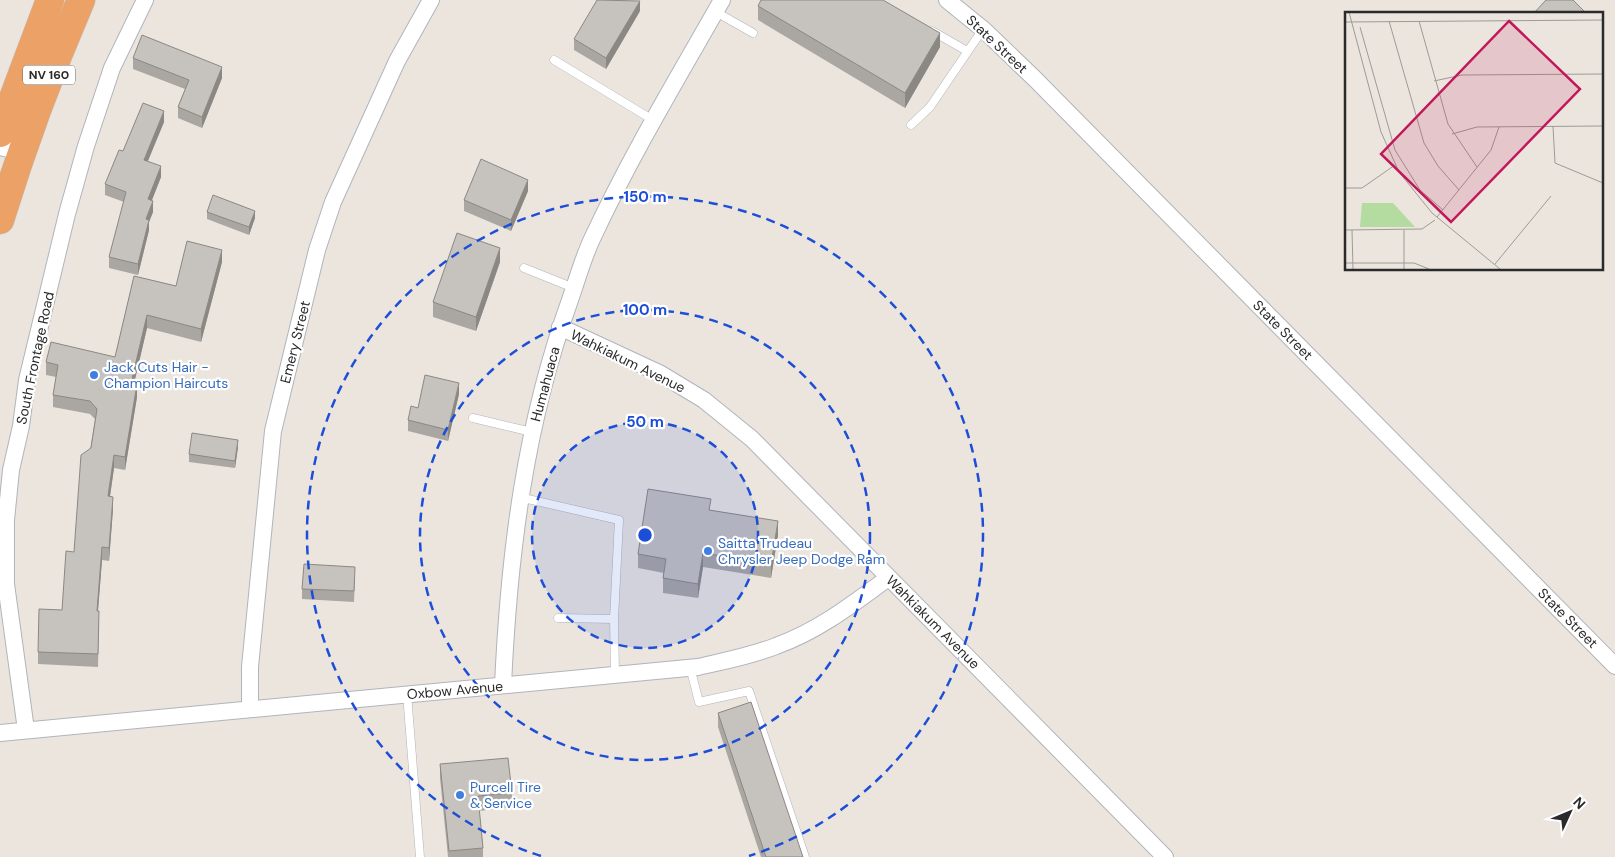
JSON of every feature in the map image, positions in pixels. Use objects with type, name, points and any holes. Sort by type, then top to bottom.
[{"type":"highway","name":"NV 160","points":[[0,133],[50,0]]},
{"type":"highway","name":"NV 160","points":[[0,220],[11,150],[53,64],[80,0]]},
{"type":"street","name":"South Frontage Road","points":[[26,730],[6,584],[6,520],[11,470],[21,426],[27,380],[83,155],[112,68],[145,0]]},
{"type":"street","name":"Emery Street","points":[[250,708],[250,667],[274,431],[317,250],[333,202],[397,61],[431,0]]},
{"type":"street","name":"State Street","points":[[947,0],[983,29],[1615,666]]},
{"type":"street","name":"Humahuaca","points":[[503,686],[510,572],[519,497],[532,432],[560,328],[592,240],[653,120],[719,6]]},
{"type":"street","name":"Wahkiakum Avenue","points":[[560,328],[661,374],[704,400],[752,439],[1165,857]]},
{"type":"street","name":"Oxbow Avenue","points":[[0,733],[690,667],[738,658],[777,646],[810,631],[843,612],[888,578]]},
{"type":"lane","points":[[719,6],[753,33]]},
{"type":"lane","points":[[927,28],[968,51]]},
{"type":"lane","points":[[911,125],[930,107],[983,29]]},
{"type":"lane","points":[[554,60],[653,120]]},
{"type":"lane","points":[[524,268],[574,288]]},
{"type":"lane","points":[[473,418],[532,432]]},
{"type":"lane","points":[[519,497],[619,520],[614,619],[615,675]]},
{"type":"lane","points":[[558,618],[614,619]]},
{"type":"lane","points":[[690,667],[700,702],[749,691],[805,857]]},
{"type":"lane","points":[[407,694],[420,857]]},
{"type":"building","points":[[597,0],[640,1],[606,58],[574,39]]},
{"type":"building","points":[[761,0],[883,0],[940,33],[905,93],[758,6]]},
{"type":"building","points":[[1546,0],[1573,0],[1585,12],[1535,12]]},
{"type":"building","points":[[142,35],[222,67],[202,117],[178,107],[189,80],[133,58]]},
{"type":"building","points":[[143,103],[164,111],[144,160],[161,166],[148,199],[153,201],[146,219],[149,220],[138,264],[109,257],[126,192],[105,184],[119,150],[123,151]]},
{"type":"building","points":[[481,159],[528,180],[511,220],[464,200]]},
{"type":"building","points":[[213,195],[255,211],[249,227],[207,212]]},
{"type":"building","points":[[457,233],[500,248],[476,317],[433,302]]},
{"type":"building","points":[[187,241],[222,250],[201,329],[147,315],[131,383],[137,384],[125,457],[114,455],[108,496],[113,497],[109,548],[102,547],[97,611],[99,611],[98,654],[38,652],[39,609],[62,610],[66,551],[74,552],[81,455],[91,448],[97,409],[90,401],[53,395],[58,365],[46,362],[51,342],[115,357],[134,276],[176,286]]},
{"type":"building","points":[[425,375],[459,383],[448,430],[408,420],[411,406],[418,408]]},
{"type":"building","points":[[192,433],[238,440],[235,461],[189,454]]},
{"type":"building","name":"Saitta Trudeau Chrysler Jeep Dodge Ram","points":[[648,489],[711,499],[709,510],[778,521],[771,564],[703,553],[698,584],[663,578],[666,559],[638,554]]},
{"type":"building","points":[[304,564],[355,567],[354,591],[302,589]]},
{"type":"building","points":[[751,702],[803,857],[766,857],[718,713]]},
{"type":"building","points":[[508,758],[512,793],[478,796],[483,848],[449,851],[440,764]]},
{"type":"place","name":"Jack Cuts Hair - Champion Haircuts","points":[[94,375]]},
{"type":"place","name":"Saitta Trudeau Chrysler Jeep Dodge Ram","points":[[708,551]]},
{"type":"place","name":"Purcell Tire & Service","points":[[460,795]]}]
